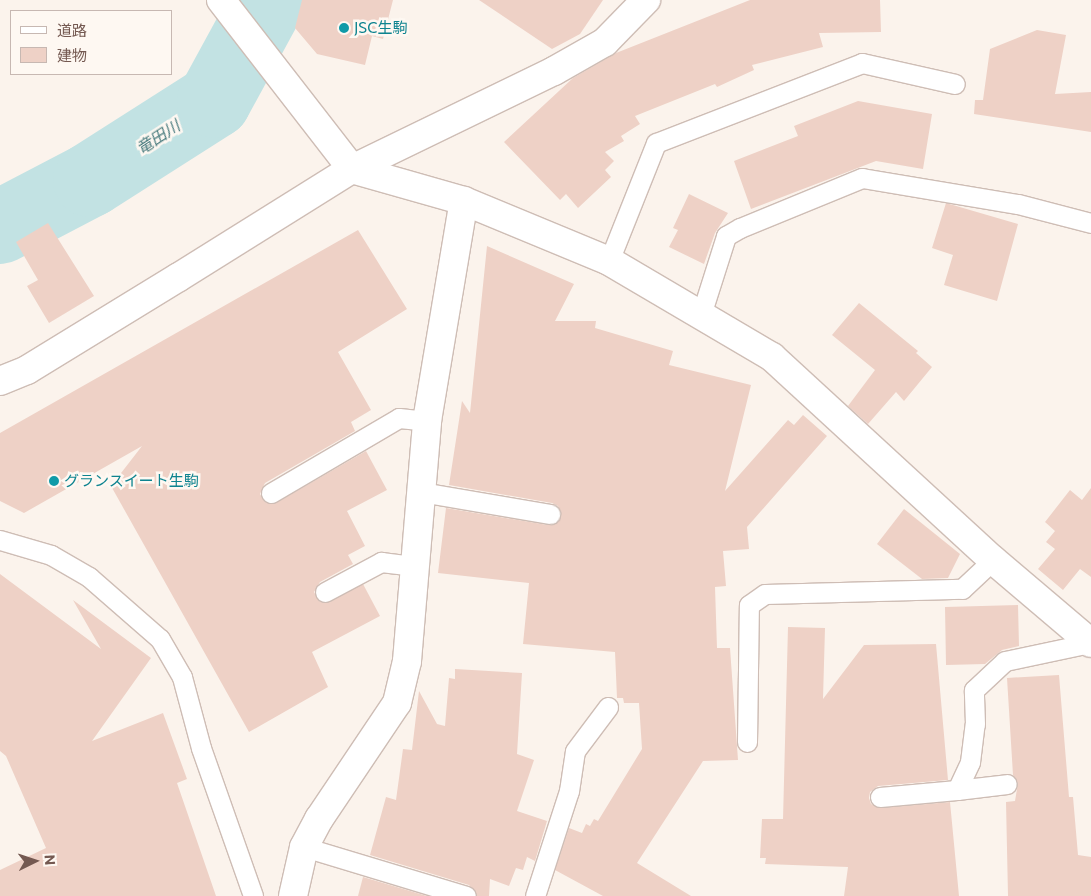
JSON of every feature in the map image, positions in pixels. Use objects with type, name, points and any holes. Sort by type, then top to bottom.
[{"type":"street","points":[[0,381],[61,349],[352,169],[563,66],[605,42],[646,0]]},
{"type":"street","points":[[224,5],[352,169],[464,201],[609,262],[772,357],[993,560],[1091,643]]},
{"type":"street","points":[[293,896],[304,847],[319,819],[397,704],[407,661],[427,421],[464,201]]},
{"type":"lane","points":[[609,262],[656,143],[862,62],[955,84]]},
{"type":"lane","points":[[700,315],[726,236],[740,228],[862,178],[1018,204],[1091,223]]},
{"type":"lane","points":[[271,493],[399,418],[427,421]]},
{"type":"lane","points":[[421,492],[550,514]]},
{"type":"lane","points":[[0,540],[51,555],[89,577],[160,639],[182,677],[201,748],[253,896]]},
{"type":"lane","points":[[747,742],[749,605],[754,601],[765,594],[962,589],[993,560]]},
{"type":"lane","points":[[325,592],[381,562],[415,566]]},
{"type":"lane","points":[[957,790],[970,762],[975,724],[974,690],[1005,661],[1091,643]]},
{"type":"lane","points":[[535,896],[569,791],[575,751],[608,707]]},
{"type":"lane","points":[[880,797],[1007,784]]},
{"type":"lane","points":[[304,847],[466,896]]},
{"type":"building","name":"JSC生駒","points":[[302,0],[393,0],[383,39],[372,36],[365,65],[317,54],[295,28]]},
{"type":"building","points":[[479,0],[603,0],[580,34],[552,49]]},
{"type":"building","points":[[750,0],[880,0],[881,32],[819,33],[823,47],[752,65],[754,70],[717,87],[715,84],[635,116],[640,124],[621,136],[624,141],[605,152],[614,161],[605,170],[611,177],[578,208],[566,194],[560,200],[504,142],[573,78],[616,53]]},
{"type":"building","points":[[1037,30],[1066,35],[1055,94],[1091,92],[1091,132],[974,114],[975,100],[983,100],[990,49]]},
{"type":"building","points":[[858,101],[932,114],[923,169],[876,161],[751,209],[734,161],[798,136],[794,126]]},
{"type":"building","points":[[689,194],[728,213],[715,233],[704,264],[669,247],[678,230],[673,228]]},
{"type":"building","points":[[946,203],[1018,224],[997,301],[944,285],[953,255],[932,248]]},
{"type":"building","points":[[48,223],[94,296],[49,323],[27,286],[38,280],[16,242]]},
{"type":"building","name":"グランスイート生駒","points":[[358,230],[407,309],[338,352],[371,410],[351,422],[355,431],[265,483],[260,494],[265,502],[276,503],[366,451],[387,490],[347,511],[365,546],[348,555],[353,564],[320,582],[314,592],[319,601],[325,603],[363,584],[380,616],[312,652],[328,687],[249,732],[111,486],[142,446],[24,513],[0,501],[0,433]]},
{"type":"building","points":[[487,246],[574,284],[555,321],[596,321],[595,328],[673,351],[669,365],[751,385],[725,491],[788,420],[794,425],[803,415],[827,436],[747,527],[749,549],[723,551],[726,586],[715,587],[717,648],[730,648],[738,760],[703,761],[637,863],[691,896],[603,896],[555,870],[569,828],[582,833],[586,824],[590,826],[594,819],[598,821],[642,749],[639,703],[624,703],[623,698],[617,698],[615,652],[523,644],[529,583],[438,573],[446,508],[548,525],[558,522],[561,515],[558,506],[552,503],[449,485],[462,401],[470,413]]},
{"type":"building","points":[[859,303],[918,351],[916,353],[932,367],[904,401],[896,392],[868,424],[848,406],[875,370],[832,335]]},
{"type":"building","points":[[1091,488],[1091,577],[1080,569],[1063,590],[1038,569],[1055,549],[1046,542],[1055,531],[1045,522],[1070,490],[1082,500]]},
{"type":"building","points":[[904,509],[960,554],[948,578],[922,579],[877,544]]},
{"type":"building","points":[[0,574],[101,649],[73,600],[151,658],[92,741],[163,713],[187,779],[177,783],[216,896],[0,896],[0,870],[46,848],[6,756],[0,751]]},
{"type":"building","points":[[1018,605],[1019,646],[1002,650],[985,664],[946,665],[945,607]]},
{"type":"building","points":[[788,627],[825,628],[823,699],[864,645],[936,644],[948,780],[878,786],[870,792],[869,798],[871,804],[881,808],[950,802],[959,896],[844,896],[848,867],[765,864],[766,858],[760,858],[762,819],[783,819]]},
{"type":"building","points":[[455,669],[522,673],[517,754],[534,760],[517,811],[547,821],[535,861],[527,857],[523,870],[516,868],[509,886],[490,879],[489,896],[477,896],[469,885],[370,855],[386,797],[396,800],[403,749],[412,750],[419,691],[437,724],[445,726],[449,678],[455,679]]},
{"type":"building","points":[[1059,675],[1069,797],[1073,797],[1078,855],[1091,857],[1091,896],[1008,896],[1006,802],[1015,801],[1018,783],[1013,775],[1007,678]]},
{"type":"building","points":[[363,877],[427,896],[358,896]]},
{"type":"waterway","name":"竜田川","points":[[0,227],[90,180],[214,101],[269,0]]},
{"type":"place","name":"JSC生駒","points":[[344,28]]},
{"type":"place","name":"グランスイート生駒","points":[[54,481]]}]
